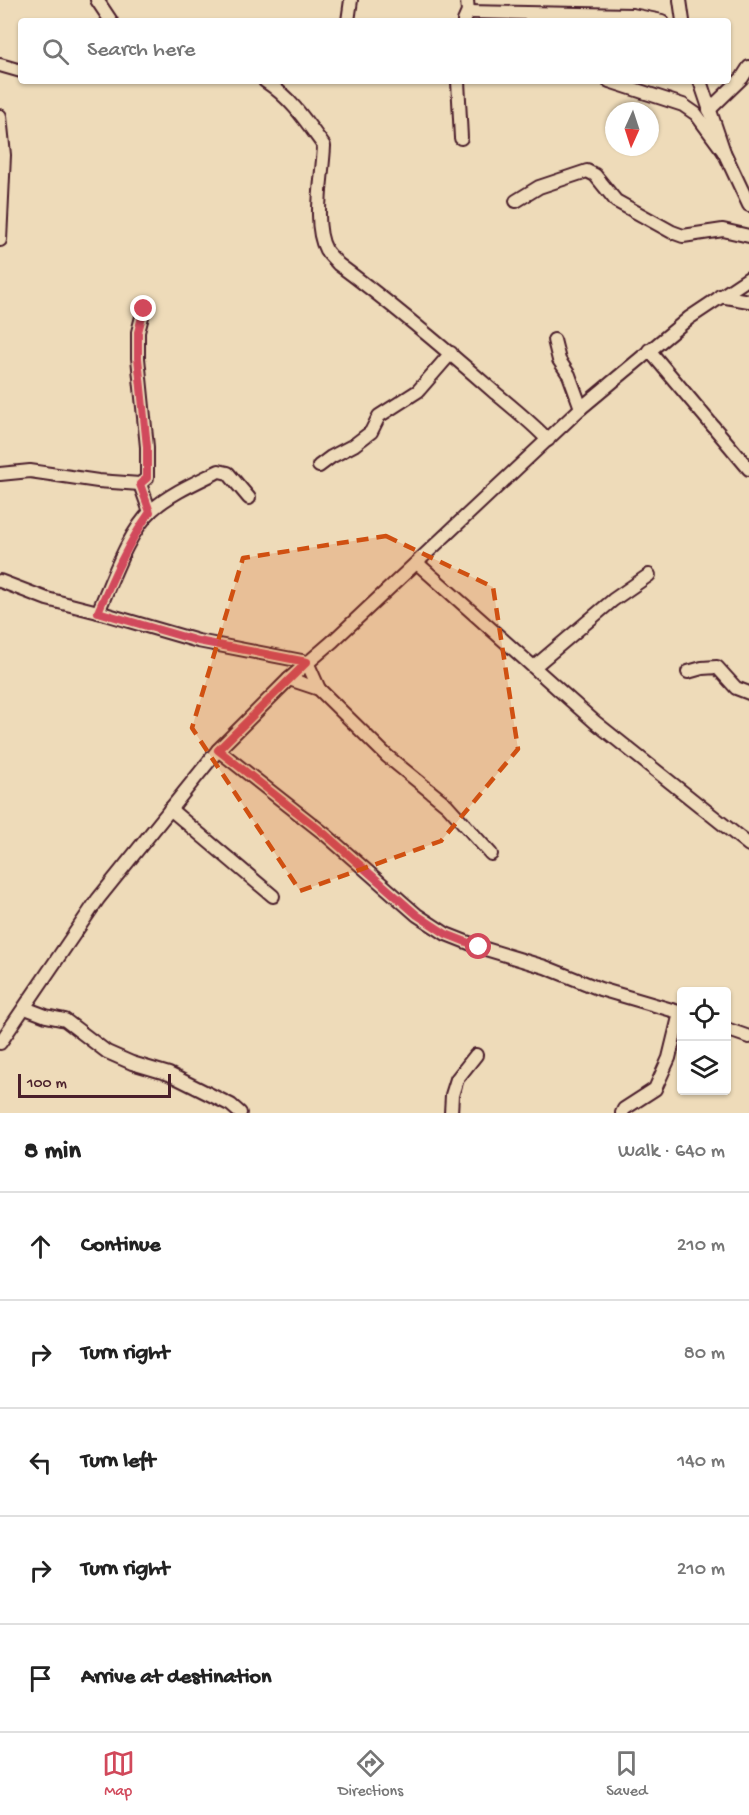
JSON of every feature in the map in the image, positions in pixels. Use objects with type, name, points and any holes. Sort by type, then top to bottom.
[{"type":"street","points":[[97,0],[109,18]]},
{"type":"street","points":[[348,18],[351,0]]},
{"type":"street","points":[[680,0],[683,18]]},
{"type":"street","points":[[467,11],[632,15],[647,18]]},
{"type":"street","points":[[0,65],[18,70]]},
{"type":"street","points":[[709,110],[742,78],[749,67]]},
{"type":"street","points":[[270,84],[295,105],[324,146],[319,197],[325,248],[338,264],[452,353],[494,392],[527,418],[548,440]]},
{"type":"street","points":[[458,84],[461,138]]},
{"type":"street","points":[[618,84],[683,105],[696,114],[724,152]]},
{"type":"street","points":[[701,84],[724,152],[749,205]]},
{"type":"street","points":[[0,116],[4,155],[0,240]]},
{"type":"street","points":[[516,201],[539,187],[587,171],[595,175],[616,201],[672,232],[683,236],[723,230],[749,236]]},
{"type":"street","points":[[0,1043],[98,899],[218,750],[307,662],[333,641],[581,408],[650,350],[720,296],[749,278]]},
{"type":"street","points":[[720,296],[749,301]]},
{"type":"street","points":[[0,474],[30,471],[98,482],[140,484],[147,478],[147,447],[138,341],[144,309]]},
{"type":"street","points":[[554,340],[560,360],[570,375],[581,408]]},
{"type":"street","points":[[650,350],[749,468]]},
{"type":"street","points":[[319,466],[354,445],[370,432],[379,416],[418,391],[452,353]]},
{"type":"street","points":[[98,612],[136,531],[150,512],[165,500],[219,471],[228,473],[249,498]]},
{"type":"street","points":[[140,484],[150,512]]},
{"type":"street","points":[[417,563],[595,722],[749,845]]},
{"type":"street","points":[[534,667],[613,600],[649,575]]},
{"type":"street","points":[[0,581],[46,599],[198,641],[307,662]]},
{"type":"street","points":[[307,662],[318,689],[387,756],[447,805],[491,854]]},
{"type":"street","points":[[688,672],[717,667],[736,688],[749,693]]},
{"type":"street","points":[[289,679],[318,689]]},
{"type":"street","points":[[218,750],[326,835],[417,915],[446,934],[479,947],[545,967],[600,989],[677,1012]]},
{"type":"street","points":[[170,809],[273,896]]},
{"type":"street","points":[[25,1008],[65,1020],[107,1052],[132,1063],[169,1074],[231,1105],[240,1113]]},
{"type":"street","points":[[627,1112],[655,1089],[669,1058],[677,1028]]},
{"type":"street","points":[[731,1031],[749,1037]]},
{"type":"street","points":[[451,1113],[452,1095],[457,1079],[476,1055]]},
{"type":"highlighted area","points":[[386,536],[493,587],[518,749],[441,841],[300,891],[192,728],[243,558]]},
{"type":"route","points":[[144,309],[138,332],[138,358],[144,405],[147,478],[140,484],[150,512],[136,531],[98,612],[198,641],[307,662],[218,750],[295,809],[417,915],[446,934],[479,947]]}]
